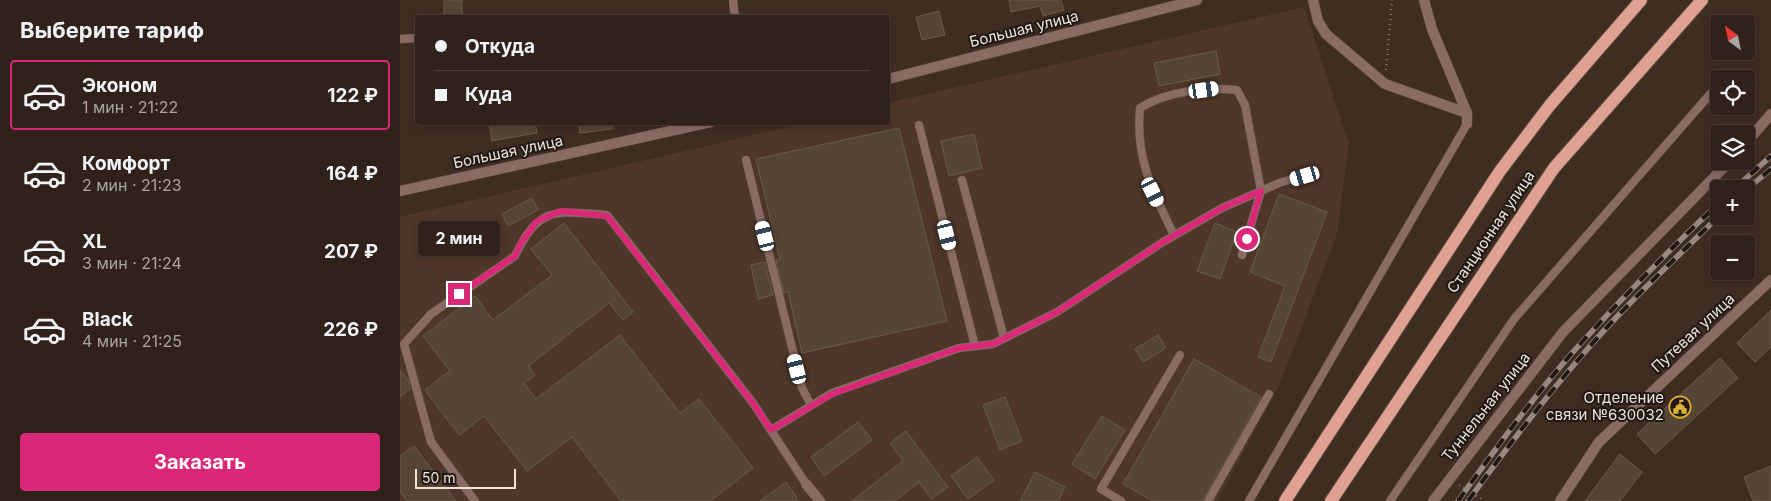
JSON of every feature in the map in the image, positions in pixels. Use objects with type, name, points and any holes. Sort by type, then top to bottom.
[{"type":"main road","name":"Станционная улица","points":[[1285,501],[1500,171],[1550,105],[1641,0]]},
{"type":"main road","name":"Станционная улица","points":[[1331,501],[1554,168],[1702,0]]},
{"type":"street","name":"Большая улица","points":[[890,78],[1197,0]]},
{"type":"street","points":[[1313,0],[1318,21],[1326,34],[1385,84],[1467,118]]},
{"type":"street","points":[[1424,0],[1432,29],[1467,118]]},
{"type":"street","points":[[1755,133],[1771,114]]},
{"type":"street","name":"Большая улица","points":[[400,191],[697,125]]},
{"type":"street","name":"Туннельная улица","points":[[1433,501],[1563,332],[1721,170]]},
{"type":"street","name":"Путевая улица","points":[[1560,501],[1599,442],[1771,280]]},
{"type":"street","points":[[806,484],[820,501]]},
{"type":"lane","points":[[733,0],[735,15]]},
{"type":"lane","points":[[400,39],[415,38]]},
{"type":"lane","points":[[1174,235],[1153,192],[1142,161],[1138,129],[1140,108],[1151,101],[1174,95],[1219,88],[1237,90],[1245,105],[1261,191],[1242,255]]},
{"type":"lane","points":[[1390,501],[1514,319],[1710,94]]},
{"type":"lane","points":[[1249,501],[1467,118]]},
{"type":"lane","points":[[919,125],[975,346]]},
{"type":"lane","points":[[746,160],[802,388],[810,405]]},
{"type":"lane","points":[[771,430],[810,405],[832,394],[959,348],[993,344],[1057,312],[1174,235],[1222,208],[1261,191],[1305,176]]},
{"type":"lane","points":[[962,180],[1004,338]]},
{"type":"lane","points":[[475,501],[431,442],[404,344],[431,314],[515,256],[521,243],[537,221],[561,211],[607,216],[753,403],[806,484]]},
{"type":"lane","points":[[1121,501],[1101,489],[1180,355]]},
{"type":"lane","points":[[1208,501],[1269,394]]},
{"type":"path","points":[[1385,84],[1392,0]]},
{"type":"path","points":[[1454,489],[1457,484],[1479,500],[1485,501]]},
{"type":"shaded area","points":[[1304,7],[1349,144],[1337,234],[1279,386],[1217,501],[400,501],[400,217],[797,125],[890,125],[890,103]]},
{"type":"building","points":[[444,0],[462,0],[462,15],[444,15]]},
{"type":"building","points":[[1009,0],[1061,0],[1064,10],[1043,16],[1040,6],[1011,12]]},
{"type":"building","points":[[939,11],[945,35],[922,40],[916,17]]},
{"type":"building","points":[[1216,51],[1220,74],[1159,86],[1154,63]]},
{"type":"building","points":[[489,125],[536,125],[537,133],[492,141]]},
{"type":"building","points":[[579,125],[611,125],[612,129],[580,133]]},
{"type":"building","points":[[899,128],[947,321],[802,353],[788,292],[784,293],[776,260],[780,259],[756,159]]},
{"type":"building","points":[[974,134],[982,168],[949,176],[941,141]]},
{"type":"building","points":[[1279,194],[1327,212],[1271,362],[1258,357],[1285,286],[1250,272]]},
{"type":"building","points":[[532,198],[538,210],[508,226],[502,214]]},
{"type":"building","points":[[564,223],[633,312],[623,320],[609,303],[528,366],[535,375],[524,383],[536,399],[620,335],[680,413],[699,399],[753,468],[710,501],[621,501],[572,437],[527,471],[484,416],[459,435],[425,390],[450,371],[423,336],[475,296],[493,320],[552,275],[531,249]]},
{"type":"building","points":[[1215,223],[1237,232],[1220,279],[1197,271]]},
{"type":"building","points":[[765,262],[773,295],[758,299],[751,265]]},
{"type":"building","points":[[1771,310],[1771,347],[1755,362],[1737,343]]},
{"type":"building","points":[[1158,335],[1166,348],[1143,362],[1135,349]]},
{"type":"building","points":[[1720,358],[1738,378],[1655,454],[1637,434]]},
{"type":"building","points":[[1194,359],[1261,397],[1202,501],[1153,501],[1123,484]]},
{"type":"building","points":[[400,369],[408,380],[410,389],[400,397]]},
{"type":"building","points":[[1005,397],[1022,441],[1000,450],[983,405]]},
{"type":"building","points":[[1102,416],[1125,430],[1095,479],[1072,464]]},
{"type":"building","points":[[858,422],[872,440],[824,476],[811,457]]},
{"type":"building","points":[[906,431],[948,487],[931,499],[919,482],[895,501],[852,501],[903,461],[890,443]]},
{"type":"building","points":[[414,446],[456,501],[407,501],[400,492],[400,456]]},
{"type":"building","points":[[1620,454],[1642,472],[1620,501],[1585,501]]},
{"type":"building","points":[[977,457],[994,480],[968,499],[951,476]]},
{"type":"building","points":[[1771,466],[1771,501],[1753,501],[1744,477]]},
{"type":"building","points":[[1035,472],[1065,487],[1058,501],[1020,501]]},
{"type":"building","points":[[786,482],[799,501],[760,501]]},
{"type":"railway","points":[[1744,180],[1771,156]]},
{"type":"railway","points":[[1755,182],[1771,169]]},
{"type":"railway","points":[[1458,501],[1527,407],[1572,353],[1681,239],[1710,212]]},
{"type":"railway","points":[[1468,501],[1535,412],[1594,341],[1710,225]]},
{"type":"place","name":"Отделение связи №630032","points":[[1680,407]]},
{"type":"route","points":[[459,294],[515,256],[521,243],[537,221],[561,211],[607,216],[753,403],[771,430],[832,394],[959,348],[993,344],[1057,312],[1163,242],[1222,208],[1261,191],[1247,239]]}]
